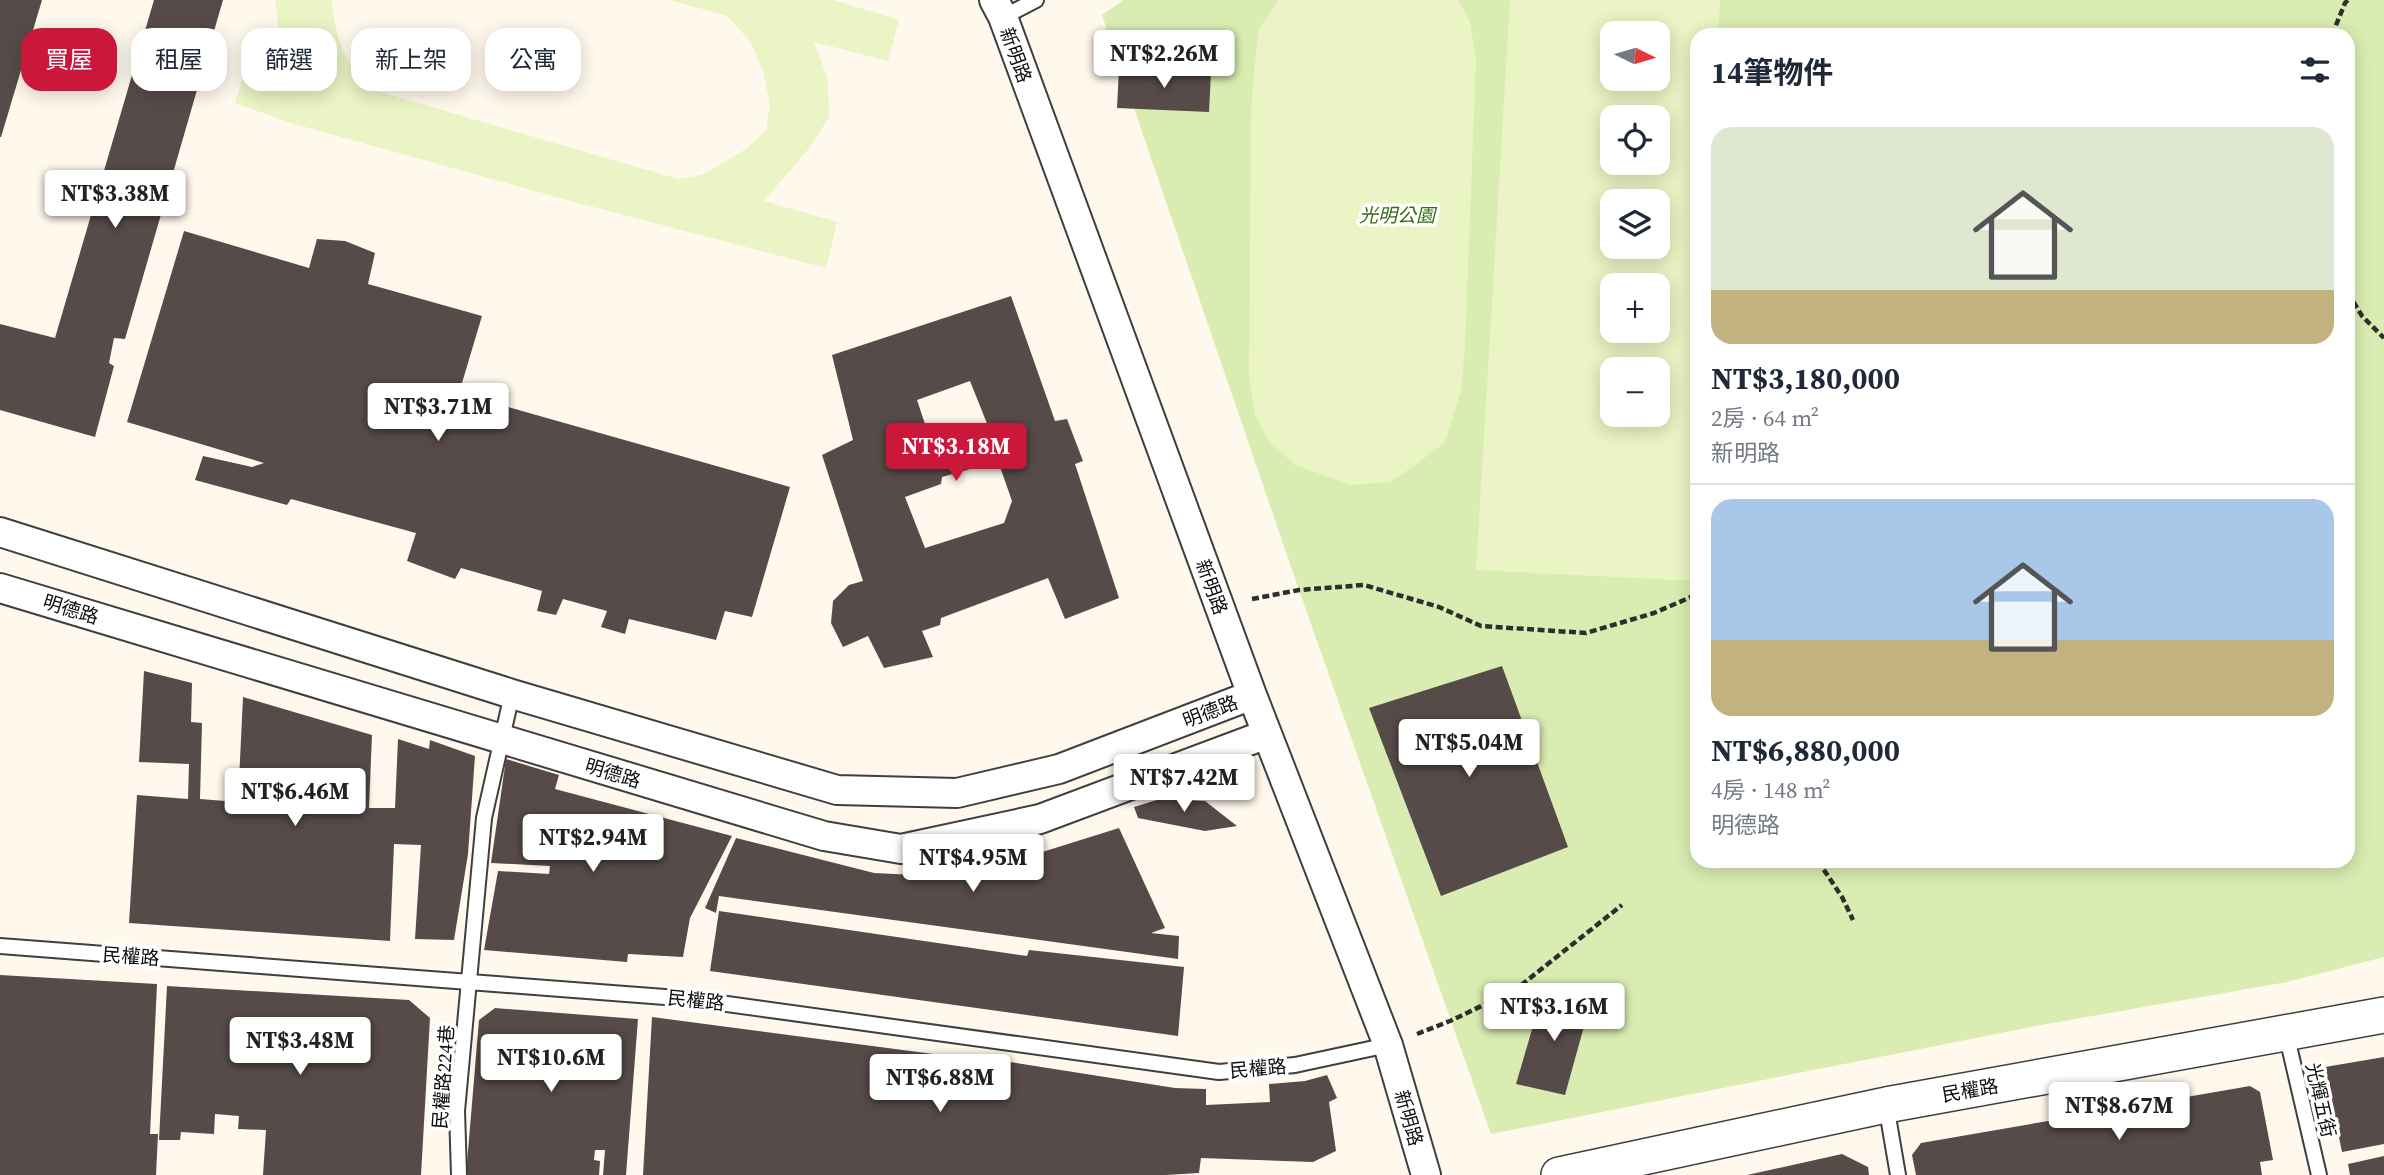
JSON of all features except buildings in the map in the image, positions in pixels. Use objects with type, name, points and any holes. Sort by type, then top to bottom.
[{"type":"street","name":"新明路","points":[[998,8],[1252,695],[1388,1045],[1426,1175]]},
{"type":"street","name":"明德路","points":[[0,532],[512,694],[837,790],[957,793],[1059,768],[1252,695]]},
{"type":"street","name":"明德路","points":[[0,588],[824,836],[901,849],[1040,818],[1267,734]]},
{"type":"street","name":"民權路","points":[[1559,1175],[1886,1105],[2384,1015]]},
{"type":"lane","points":[[998,8],[1036,0]]},
{"type":"lane","name":"民權路224巷","points":[[459,1175],[457,1111],[484,818],[512,694]]},
{"type":"lane","name":"民權路","points":[[0,946],[691,999],[1219,1072],[1295,1065],[1388,1045]]},
{"type":"lane","name":"光輝五街","points":[[2286,1033],[2319,1175]]},
{"type":"lane","points":[[1886,1105],[1898,1175]]},
{"type":"path","points":[[2335,28],[2348,0]]},
{"type":"path","points":[[2355,304],[2362,316],[2384,338]]},
{"type":"path","points":[[1219,606],[1299,590],[1364,584],[1439,607],[1481,626],[1586,633],[1654,613],[1690,597]]},
{"type":"path","points":[[1823,868],[1853,920]]},
{"type":"path","points":[[1388,1045],[1450,1021],[1515,990],[1622,905]]},
{"type":"green space","points":[[275,0],[332,0],[336,28],[279,28]]},
{"type":"green space","points":[[670,0],[833,0],[899,20],[888,61],[814,42],[828,79],[829,117],[810,147],[764,201],[837,222],[826,268],[567,200],[291,123],[235,103],[241,84],[241,91],[337,91],[337,31],[351,64],[351,91],[376,91],[678,179],[702,175],[746,149],[766,130],[770,106],[764,74],[751,42],[727,16]]},
{"type":"green space","name":"光明公園","points":[[1124,0],[2384,0],[2384,957],[2287,982],[2041,1025],[1491,1134],[1299,590],[1102,15]]},
{"type":"green space","points":[[1278,0],[1458,0],[1470,21],[1476,61],[1461,391],[1445,442],[1390,482],[1351,485],[1295,465],[1270,442],[1255,415],[1249,378],[1251,113],[1259,30]]},
{"type":"green space","points":[[1510,0],[1720,0],[1718,28],[1690,28],[1690,581],[1476,570]]}]
